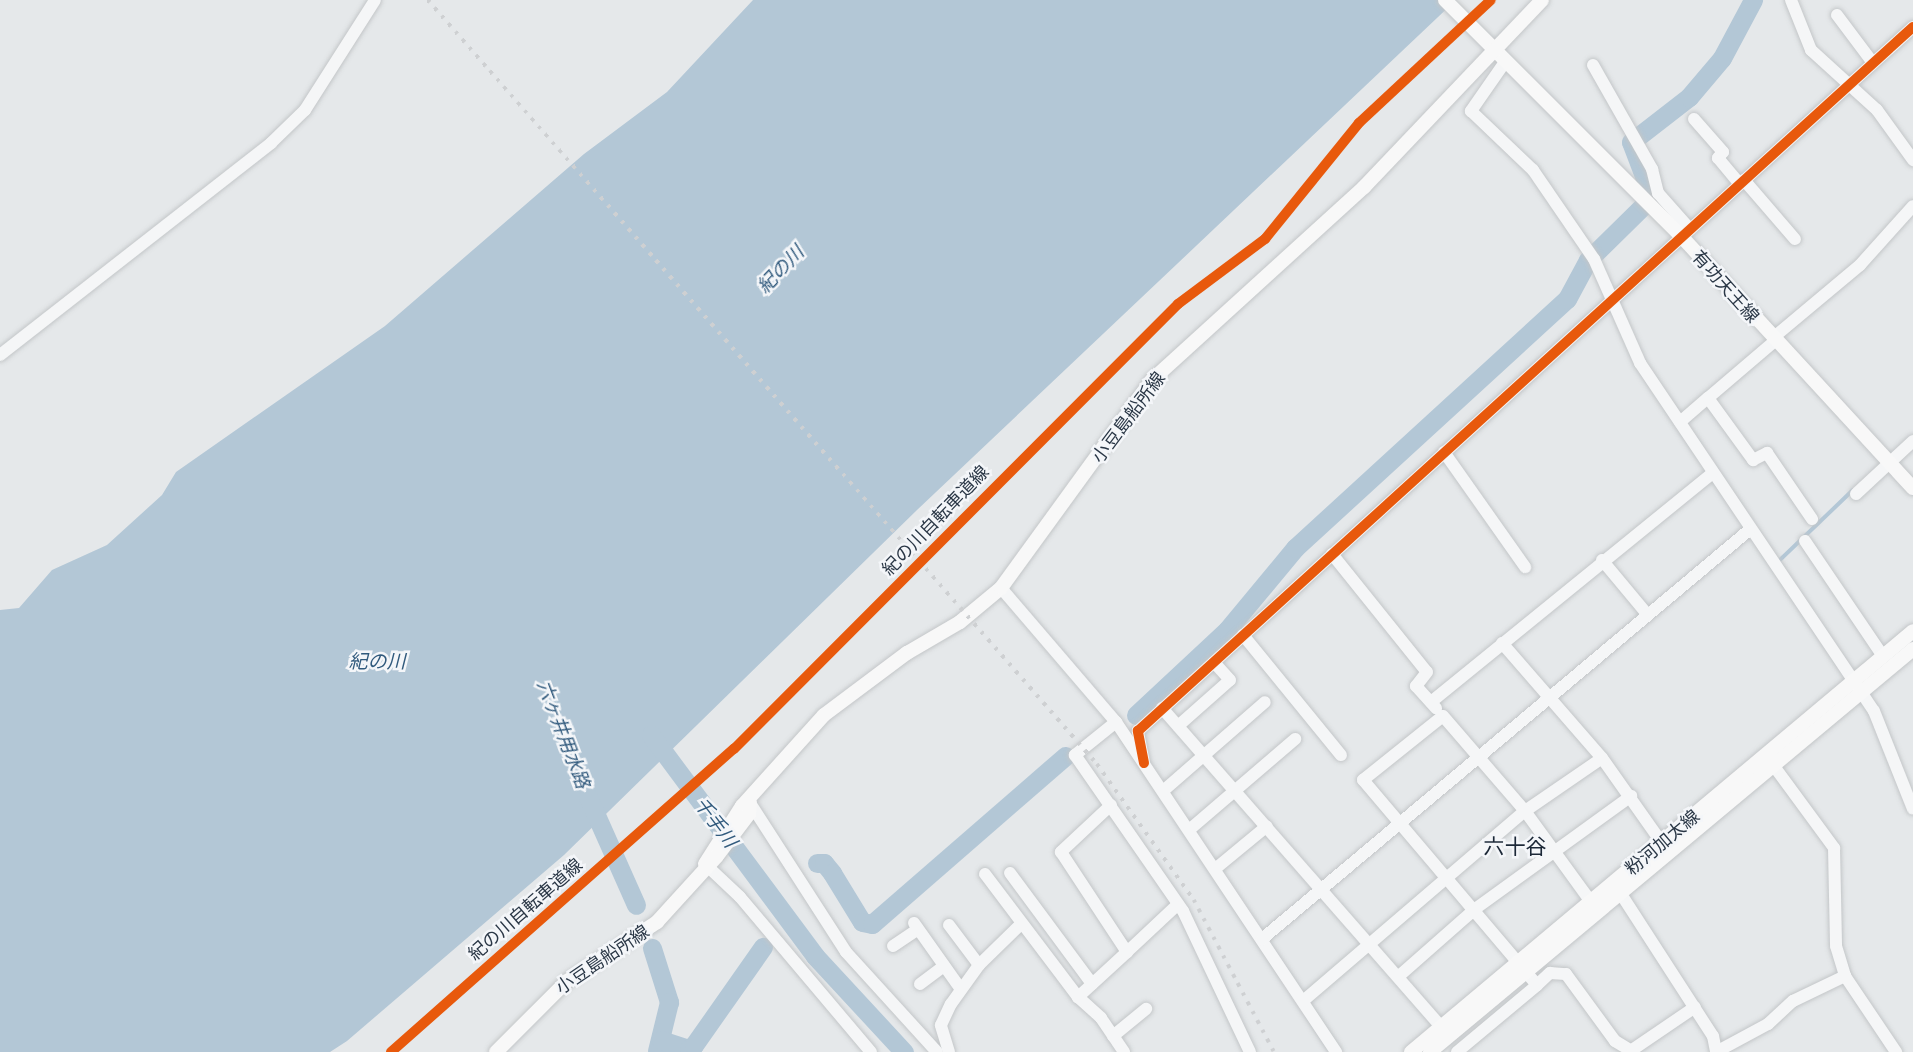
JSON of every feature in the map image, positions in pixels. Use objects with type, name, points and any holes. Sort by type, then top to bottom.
[{"type":"main road","name":"有功天王線","points":[[1445,0],[1505,62],[1686,233],[1775,339],[1913,488]]},
{"type":"main road","name":"小豆島船所線","points":[[496,1052],[567,981],[657,922],[824,715],[897,659],[960,622],[1001,588],[1152,380],[1364,187],[1491,47],[1542,0]]},
{"type":"main road","name":"粉河加太線","points":[[1857,687],[1883,656],[1913,632]]},
{"type":"main road","name":"粉河加太線","points":[[1430,1052],[1528,974],[1770,760],[1857,687],[1913,649]]},
{"type":"main road","name":"粉河加太線","points":[[1412,1052],[1441,1027],[1528,974],[1591,902],[1770,760]]},
{"type":"street","points":[[0,355],[271,144],[305,110],[375,0]]},
{"type":"street","points":[[1791,0],[1811,50],[1850,84],[1894,129],[1913,160]]},
{"type":"street","points":[[1837,15],[1873,63]]},
{"type":"street","points":[[1144,763],[1138,731],[1162,708],[1913,27]]},
{"type":"street","points":[[1505,62],[1471,111],[1533,170],[1591,256],[1640,363],[1748,531],[1874,711],[1913,809]]},
{"type":"street","points":[[1593,65],[1637,140],[1658,193],[1686,233]]},
{"type":"street","points":[[1694,120],[1723,152],[1718,158],[1795,239]]},
{"type":"street","points":[[1680,422],[1860,265],[1913,206]]},
{"type":"street","points":[[1708,398],[1753,460],[1767,453],[1812,519]]},
{"type":"street","points":[[1856,494],[1913,441]]},
{"type":"street","points":[[1444,452],[1525,567]]},
{"type":"street","points":[[1430,702],[1602,560],[1712,474]]},
{"type":"street","points":[[1262,939],[1549,695],[1748,531]]},
{"type":"street","points":[[1805,541],[1883,656]]},
{"type":"street","points":[[1332,554],[1427,672],[1416,686],[1525,811],[1591,902]]},
{"type":"street","points":[[1602,560],[1647,614]]},
{"type":"street","points":[[1001,588],[1116,722],[1336,1052]]},
{"type":"street","points":[[1243,635],[1341,755]]},
{"type":"street","points":[[1502,643],[1602,758],[1662,843]]},
{"type":"street","points":[[1178,726],[1230,680],[1214,662]]},
{"type":"street","points":[[1163,791],[1265,702]]},
{"type":"street","points":[[1162,708],[1441,1027]]},
{"type":"street","points":[[1443,716],[1363,780],[1528,974]]},
{"type":"street","points":[[1116,722],[1075,755],[1111,805],[1175,907],[1183,911],[1250,1052]]},
{"type":"street","points":[[1189,830],[1295,739]]},
{"type":"street","points":[[1303,1001],[1525,811],[1602,758]]},
{"type":"street","points":[[1770,760],[1838,857],[1836,946],[1845,976],[1896,1052]]},
{"type":"street","points":[[1399,976],[1475,909],[1631,796]]},
{"type":"street","points":[[1111,805],[1061,852],[1127,952]]},
{"type":"street","points":[[747,808],[846,952],[937,1052]]},
{"type":"street","points":[[1215,869],[1267,826]]},
{"type":"street","points":[[710,857],[740,897],[871,1052]]},
{"type":"street","points":[[1010,873],[1092,984]]},
{"type":"street","points":[[985,874],[1078,998],[1124,1052]]},
{"type":"street","points":[[1621,894],[1695,1007],[1716,1052],[1768,1024],[1793,1001],[1845,976]]},
{"type":"street","points":[[1078,998],[1175,907]]},
{"type":"street","points":[[949,1052],[941,1025],[960,988],[979,965],[1021,924]]},
{"type":"street","points":[[949,925],[979,965]]},
{"type":"street","points":[[893,946],[916,926],[960,988]]},
{"type":"street","points":[[920,984],[944,966]]},
{"type":"street","points":[[1457,1052],[1528,974],[1566,974],[1615,1041],[1633,1051],[1695,1007]]},
{"type":"street","points":[[1113,1036],[1146,1009]]},
{"type":"water","name":"紀の川","points":[[753,0],[1456,0],[917,510],[564,855],[347,1041],[330,1052],[0,1052],[0,610],[19,608],[52,570],[107,545],[162,495],[176,472],[385,326],[584,154],[667,92]]},
{"type":"waterway","points":[[1650,192],[1631,142],[1689,97],[1722,58],[1753,0]]},
{"type":"waterway","points":[[1136,715],[1227,630],[1295,548],[1567,299],[1588,260],[1643,206]]},
{"type":"waterway","points":[[1778,562],[1852,491]]},
{"type":"waterway","name":"千手川","points":[[651,735],[815,956],[904,1052]]},
{"type":"waterway","points":[[817,863],[824,863],[832,873],[862,922],[872,924],[1065,756]]},
{"type":"waterway","name":"六ヶ井用水路","points":[[588,797],[636,905]]},
{"type":"waterway","points":[[661,1040],[689,1049],[694,1045],[763,947]]},
{"type":"waterway","name":"六ヶ井用水路","points":[[652,948],[669,1002],[657,1051]]},
{"type":"railway","points":[[428,0],[1097,764],[1194,900],[1274,1052]]},
{"type":"cycle path","name":"紀の川自転車道線","points":[[391,1052],[734,749],[1178,304],[1265,239],[1359,123],[1491,0]]},
{"type":"cycle path","points":[[1144,763],[1138,731],[1913,27]]},
{"type":"district","name":"六十谷","points":[[1515,846]]}]
